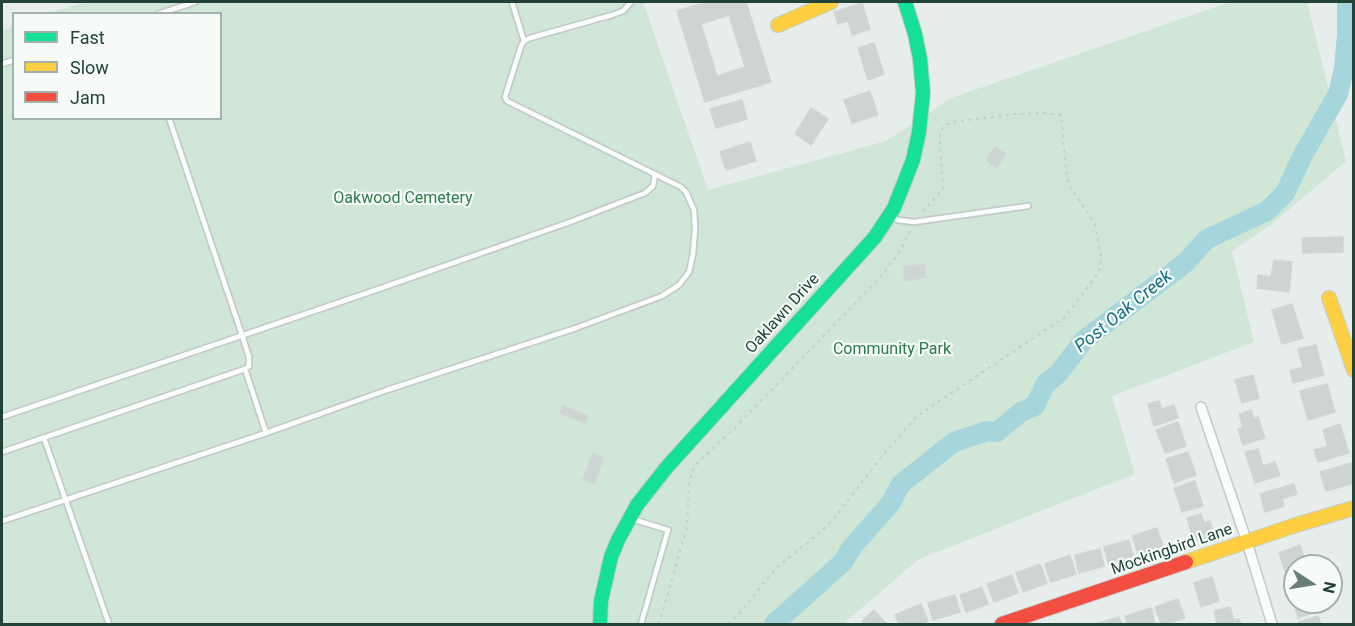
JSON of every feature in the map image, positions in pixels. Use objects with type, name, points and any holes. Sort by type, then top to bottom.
[{"type":"street","points":[[778,25],[831,2]]},
{"type":"street","name":"Oaklawn Drive","points":[[600,624],[601,600],[611,557],[629,519],[649,489],[875,237],[890,215],[913,160],[921,122],[923,93],[920,58],[905,2]]},
{"type":"street","points":[[1329,298],[1353,370]]},
{"type":"street","points":[[1201,407],[1272,624]]},
{"type":"street","name":"Mockingbird Lane","points":[[1002,624],[1353,508]]},
{"type":"lane","points":[[164,12],[195,2]]},
{"type":"lane","points":[[2,520],[576,327],[662,296],[679,285],[689,272],[695,229],[694,210],[686,192],[681,187],[507,101],[506,89],[524,41],[512,2]]},
{"type":"lane","points":[[524,41],[623,11],[631,2]]},
{"type":"lane","points":[[2,452],[249,366],[242,334],[169,120]]},
{"type":"lane","points":[[2,417],[570,222],[645,193],[653,186],[655,174]]},
{"type":"lane","points":[[890,215],[898,220],[914,222],[1028,206]]},
{"type":"lane","points":[[245,369],[266,433]]},
{"type":"lane","points":[[44,438],[109,624]]},
{"type":"lane","points":[[629,519],[668,530],[641,624]]},
{"type":"path","points":[[659,624],[687,527],[689,484],[693,469],[884,273],[901,250],[914,222],[943,189],[940,134],[944,126],[952,122],[1016,114],[1061,115],[1067,179],[1095,225],[1101,256],[1100,268],[1096,276],[1065,317],[917,416],[835,517],[824,529],[776,568],[740,613],[728,624]]},
{"type":"green space","points":[[85,2],[643,2],[708,190],[886,141],[951,98],[1230,2],[1307,2],[1346,161],[1272,224],[1232,251],[1254,342],[1112,396],[1135,474],[919,559],[843,624],[2,624],[2,31],[12,27],[12,120],[222,120],[222,12],[54,12]]},
{"type":"building","points":[[707,2],[746,2],[771,82],[705,102],[677,11]],"holes":[[[729,15],[745,67],[717,76],[701,24]]]},
{"type":"building","points":[[862,3],[870,29],[852,35],[848,21],[838,24],[834,12]]},
{"type":"building","points":[[874,43],[884,74],[868,80],[858,48]]},
{"type":"building","points":[[870,91],[878,115],[852,123],[844,100]]},
{"type":"building","points":[[742,100],[747,119],[716,128],[710,109]]},
{"type":"building","points":[[811,108],[828,119],[811,145],[795,134]]},
{"type":"building","points":[[750,142],[756,161],[726,170],[720,152]]},
{"type":"building","points":[[995,146],[1006,154],[997,168],[986,160]]},
{"type":"building","points":[[1343,237],[1343,252],[1303,253],[1302,238]]},
{"type":"building","points":[[1274,260],[1292,262],[1289,292],[1257,288],[1258,275],[1271,277]]},
{"type":"building","points":[[924,264],[926,277],[905,281],[903,267]]},
{"type":"building","points":[[1292,304],[1303,338],[1282,344],[1272,310]]},
{"type":"building","points":[[1316,345],[1324,375],[1293,383],[1290,371],[1303,367],[1298,349]]},
{"type":"building","points":[[1253,375],[1259,398],[1242,403],[1235,380]]},
{"type":"building","points":[[1327,384],[1335,412],[1308,420],[1300,391]]},
{"type":"building","points":[[1159,401],[1162,409],[1174,405],[1178,418],[1154,426],[1148,404]]},
{"type":"building","points":[[563,406],[588,416],[585,423],[560,413]]},
{"type":"building","points":[[1251,410],[1254,419],[1258,417],[1265,438],[1243,445],[1238,429],[1243,427],[1239,414]]},
{"type":"building","points":[[1178,422],[1186,446],[1165,453],[1156,430]]},
{"type":"building","points":[[1340,424],[1349,453],[1318,462],[1314,450],[1328,446],[1323,430]]},
{"type":"building","points":[[1258,449],[1263,466],[1275,462],[1280,475],[1255,483],[1245,452]]},
{"type":"building","points":[[1188,452],[1196,475],[1174,483],[1166,459]]},
{"type":"building","points":[[593,454],[604,458],[594,484],[583,479]]},
{"type":"building","points":[[1351,463],[1354,483],[1326,491],[1320,472]]},
{"type":"building","points":[[1195,481],[1203,506],[1182,512],[1174,488]]},
{"type":"building","points":[[1294,484],[1297,494],[1282,499],[1284,506],[1265,512],[1260,494]]},
{"type":"building","points":[[1201,514],[1204,523],[1210,521],[1214,536],[1194,542],[1187,518]]},
{"type":"building","points":[[1157,528],[1163,546],[1138,554],[1132,536]]},
{"type":"building","points":[[1129,540],[1133,556],[1108,563],[1104,547]]},
{"type":"building","points":[[1300,545],[1303,554],[1283,554],[1283,565],[1279,553]]},
{"type":"building","points":[[1100,549],[1104,566],[1079,573],[1075,555]]},
{"type":"building","points":[[1070,555],[1076,574],[1051,582],[1045,564]]},
{"type":"building","points":[[1040,564],[1047,583],[1023,592],[1016,573]]},
{"type":"building","points":[[1012,575],[1018,593],[994,602],[987,584]]},
{"type":"building","points":[[1212,577],[1219,601],[1201,607],[1194,583]]},
{"type":"building","points":[[982,587],[988,604],[966,612],[960,595]]},
{"type":"building","points":[[955,595],[960,612],[933,620],[928,603]]},
{"type":"building","points":[[1178,599],[1185,618],[1161,624],[1155,607]]},
{"type":"building","points":[[921,604],[928,621],[920,624],[899,624],[895,615]]},
{"type":"building","points":[[1230,607],[1234,620],[1239,619],[1241,624],[1217,624],[1214,611]]},
{"type":"building","points":[[1151,608],[1155,624],[1127,624],[1125,616]]},
{"type":"building","points":[[874,610],[887,624],[865,624],[862,621]]},
{"type":"building","points":[[1297,614],[1309,614],[1298,618]]},
{"type":"building","points":[[1318,616],[1321,624],[1299,624],[1299,622]]},
{"type":"building","points":[[1119,617],[1122,624],[1095,624]]},
{"type":"waterway","name":"Post Oak Creek","points":[[774,624],[843,562],[852,547],[890,504],[901,484],[954,442],[987,431],[997,432],[1021,412],[1035,406],[1046,383],[1058,374],[1084,340],[1185,263],[1207,239],[1267,211],[1285,193],[1304,153],[1338,94],[1344,68],[1348,2]]},
{"type":"traffic: fast","points":[[600,624],[601,601],[611,557],[637,505],[667,467],[875,237],[894,208],[913,160],[919,132],[923,93],[920,59],[905,2]]},
{"type":"traffic: slow","points":[[778,25],[831,2]]},
{"type":"traffic: slow","points":[[1329,298],[1354,370]]},
{"type":"traffic: slow","points":[[1186,562],[1354,508]]},
{"type":"traffic: jam","points":[[1002,624],[1186,562]]},
{"type":"park label","name":"Oakwood Cemetery","points":[[403,199]]},
{"type":"park label","name":"Community Park","points":[[892,350]]}]
